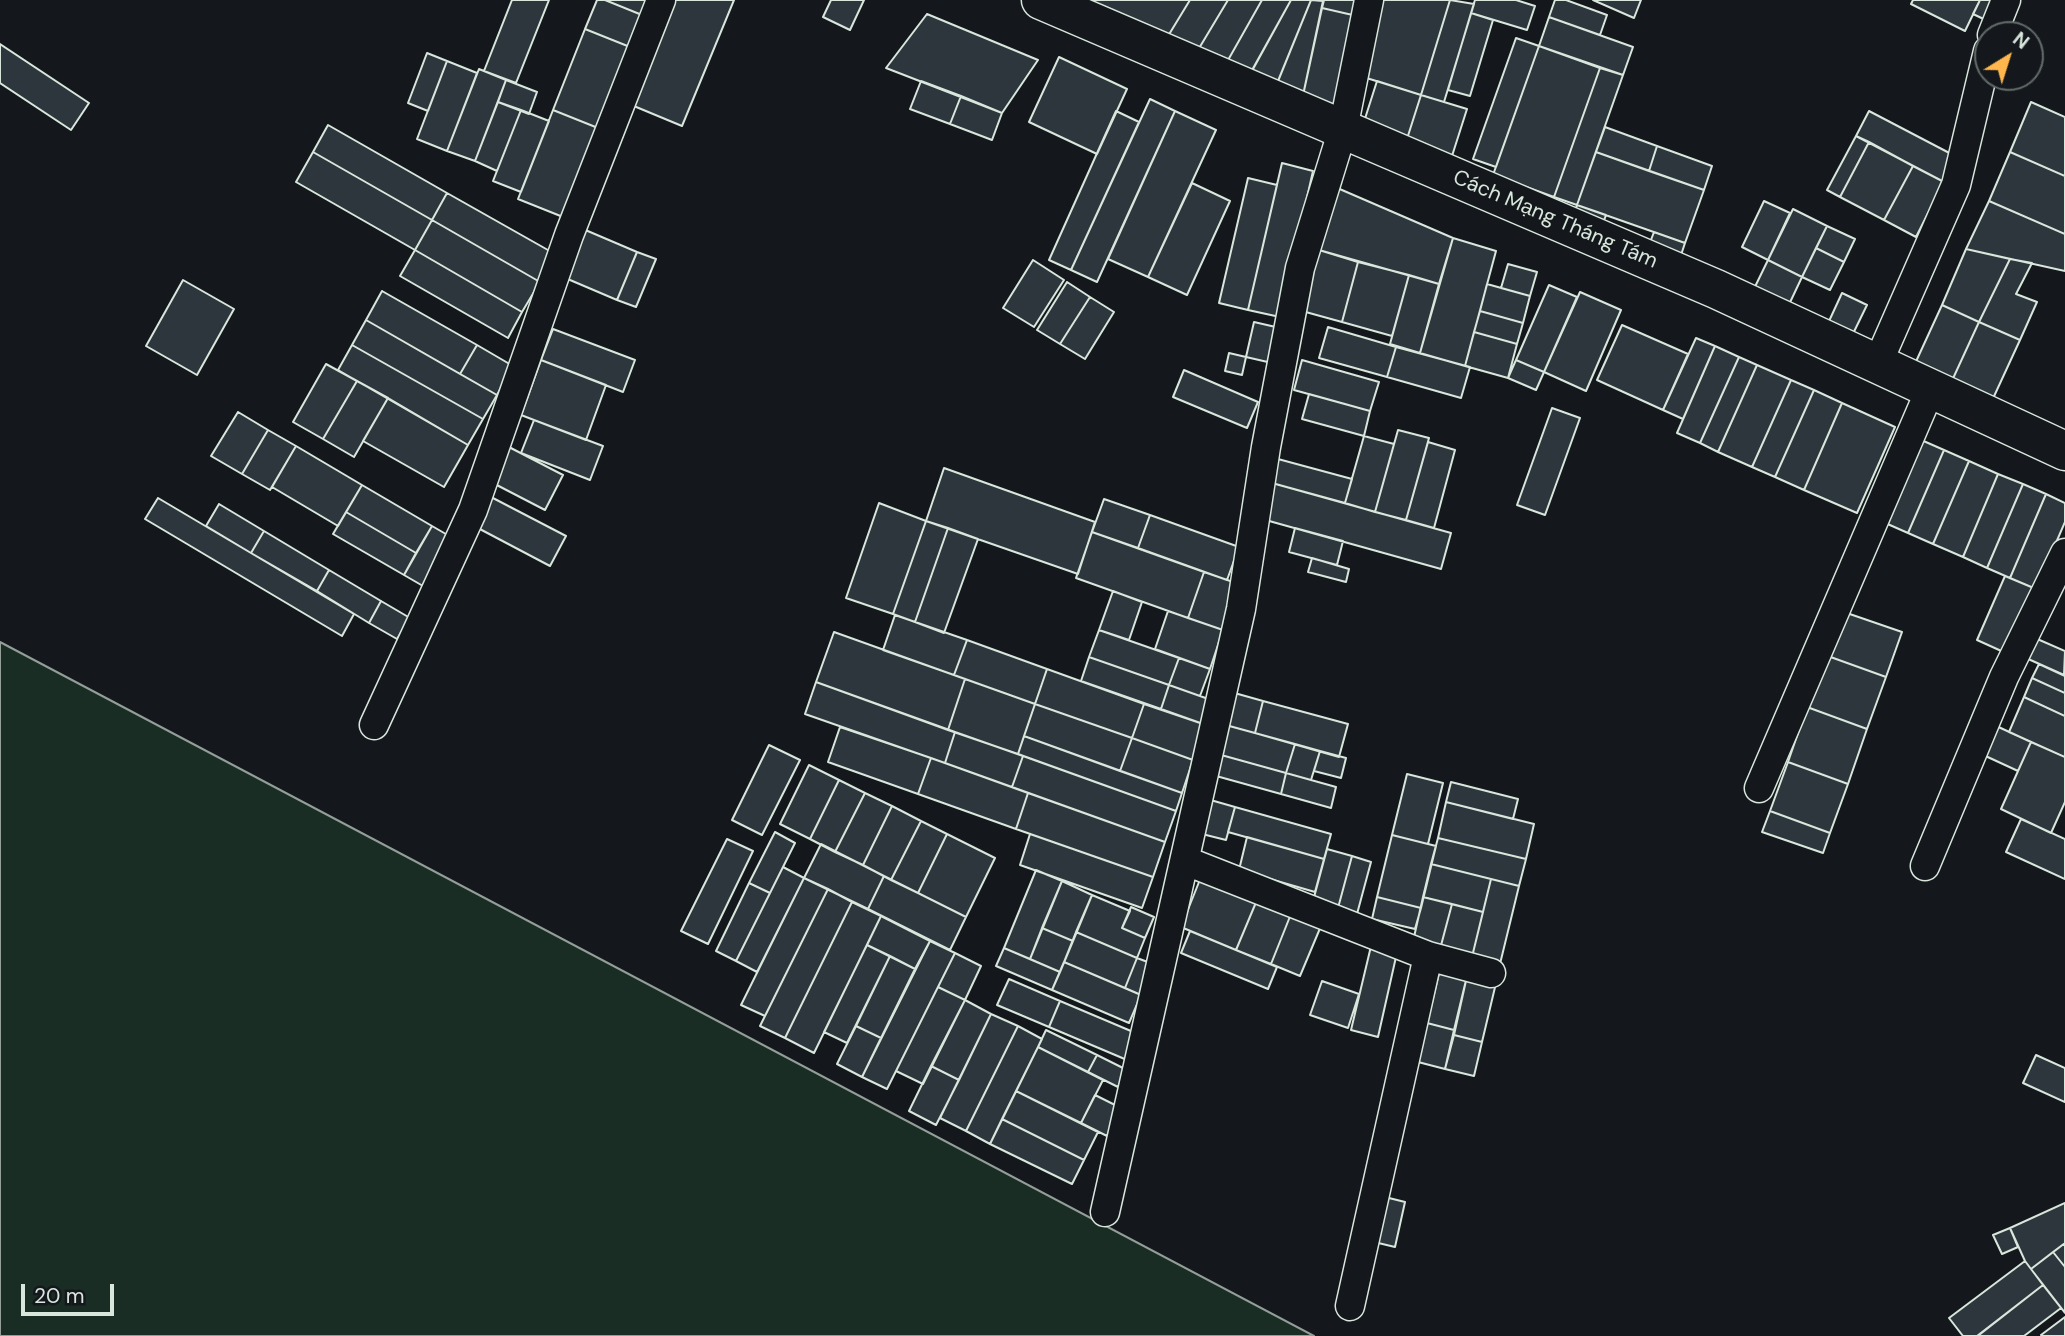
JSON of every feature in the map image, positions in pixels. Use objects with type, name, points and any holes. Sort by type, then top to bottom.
[{"type":"street","points":[[374,725],[473,510],[569,235],[661,0]]},
{"type":"street","name":"Cách Mạng Tháng Tám","points":[[1041,0],[1716,289],[2065,451]]},
{"type":"street","points":[[1105,1212],[1241,609],[1266,447],[1300,268],[1343,129],[1369,0]]},
{"type":"street","points":[[1998,21],[2006,0]]},
{"type":"street","points":[[1877,365],[1956,185],[1978,91]]},
{"type":"street","points":[[1759,788],[1930,390]]},
{"type":"street","points":[[1925,866],[2004,677],[2065,553]]},
{"type":"street","points":[[1186,861],[1428,956],[1491,974]]},
{"type":"street","points":[[1350,1306],[1428,956]]},
{"type":"green space","points":[[0,642],[1314,1336],[0,1336]]},
{"type":"building","points":[[512,0],[549,0],[516,83],[484,71]]},
{"type":"building","points":[[597,0],[605,0],[642,15],[630,47],[585,29]]},
{"type":"building","points":[[605,0],[648,0],[642,15]]},
{"type":"building","points":[[671,0],[734,0],[682,126],[629,104]]},
{"type":"building","points":[[831,0],[864,0],[850,30],[823,17]]},
{"type":"building","points":[[1087,0],[1190,0],[1165,41]]},
{"type":"building","points":[[1190,0],[1228,0],[1195,55],[1165,41]]},
{"type":"building","points":[[1228,0],[1262,0],[1223,69],[1195,55]]},
{"type":"building","points":[[1262,0],[1291,0],[1247,80],[1223,69]]},
{"type":"building","points":[[1291,0],[1311,0],[1278,81],[1251,72]]},
{"type":"building","points":[[1311,0],[1323,1],[1302,100],[1274,91]]},
{"type":"building","points":[[1324,0],[1361,0],[1357,16],[1322,8]]},
{"type":"building","points":[[1379,0],[1450,0],[1421,95],[1357,75]]},
{"type":"building","points":[[1450,0],[1474,4],[1444,102],[1421,95]]},
{"type":"building","points":[[1475,0],[1516,0],[1535,6],[1527,30],[1471,13]]},
{"type":"building","points":[[1555,0],[1566,0],[1607,15],[1600,35],[1549,17]]},
{"type":"building","points":[[1593,0],[1641,0],[1634,18]]},
{"type":"building","points":[[1913,0],[1980,0],[1965,31],[1911,4]]},
{"type":"building","points":[[1980,0],[2004,0],[1993,21],[1973,14]]},
{"type":"building","points":[[1322,8],[1357,16],[1336,108],[1302,100]]},
{"type":"building","points":[[1471,13],[1493,20],[1470,96],[1448,90]]},
{"type":"building","points":[[927,14],[1038,60],[1002,113],[886,68]]},
{"type":"building","points":[[1549,17],[1633,47],[1623,75],[1539,46]]},
{"type":"building","points":[[585,29],[630,47],[598,128],[553,110]]},
{"type":"building","points":[[1516,38],[1539,46],[1496,167],[1473,159]]},
{"type":"building","points":[[0,44],[89,103],[71,130],[0,83]]},
{"type":"building","points":[[1539,46],[1600,68],[1554,197],[1493,175]]},
{"type":"building","points":[[427,53],[447,61],[428,111],[408,103]]},
{"type":"building","points":[[1059,57],[1127,89],[1097,154],[1029,122]]},
{"type":"building","points":[[447,61],[477,73],[447,151],[417,139]]},
{"type":"building","points":[[1600,68],[1623,75],[1577,205],[1554,197]]},
{"type":"building","points":[[479,69],[506,80],[475,161],[447,151]]},
{"type":"building","points":[[506,80],[537,92],[529,114],[498,102]]},
{"type":"building","points":[[921,81],[961,96],[950,124],[910,109]]},
{"type":"building","points":[[1377,81],[1421,95],[1406,142],[1362,128]]},
{"type":"building","points":[[1421,95],[1467,109],[1452,156],[1406,142]]},
{"type":"building","points":[[961,96],[1002,113],[992,140],[950,124]]},
{"type":"building","points":[[1150,99],[1175,111],[1097,282],[1071,270]]},
{"type":"building","points":[[498,102],[521,110],[497,171],[475,161]]},
{"type":"building","points":[[2031,102],[2065,117],[2065,176],[2010,152]]},
{"type":"building","points":[[521,110],[549,121],[521,192],[493,181]]},
{"type":"building","points":[[553,110],[598,128],[563,217],[518,199]]},
{"type":"building","points":[[1116,111],[1139,122],[1071,270],[1049,260]]},
{"type":"building","points":[[1175,111],[1216,130],[1148,277],[1108,259]]},
{"type":"building","points":[[1869,111],[1957,157],[1944,182],[1856,136]]},
{"type":"building","points":[[328,125],[447,193],[432,220],[313,152]]},
{"type":"building","points":[[1605,127],[1657,146],[1649,171],[1596,152]]},
{"type":"building","points":[[1856,136],[1869,142],[1840,197],[1827,190]]},
{"type":"building","points":[[1869,142],[1913,166],[1884,220],[1840,197]]},
{"type":"building","points":[[1657,146],[1712,166],[1704,190],[1649,171]]},
{"type":"building","points":[[313,152],[432,220],[415,250],[296,182]]},
{"type":"building","points":[[1596,152],[1704,190],[1685,243],[1577,205]]},
{"type":"building","points":[[2010,152],[2065,176],[2065,234],[1989,201]]},
{"type":"building","points":[[1282,163],[1313,171],[1280,317],[1248,310]]},
{"type":"building","points":[[1913,166],[1944,182],[1916,237],[1884,220]]},
{"type":"building","points":[[1248,178],[1277,185],[1248,310],[1219,303]]},
{"type":"building","points":[[1192,183],[1230,201],[1187,295],[1148,277]]},
{"type":"building","points":[[1335,187],[1453,238],[1439,284],[1319,250]]},
{"type":"building","points":[[447,193],[555,254],[540,282],[432,220]]},
{"type":"building","points":[[1764,201],[1790,213],[1768,260],[1742,247]]},
{"type":"building","points":[[1989,201],[2065,234],[2065,271],[1966,249]]},
{"type":"building","points":[[1577,205],[1606,215],[1599,234],[1571,224]]},
{"type":"building","points":[[1793,209],[1827,226],[1802,277],[1768,260]]},
{"type":"building","points":[[432,220],[540,282],[522,312],[415,250]]},
{"type":"building","points":[[1827,226],[1855,239],[1844,262],[1816,248]]},
{"type":"building","points":[[583,229],[637,252],[617,300],[563,277]]},
{"type":"building","points":[[1654,232],[1685,243],[1678,264],[1646,253]]},
{"type":"building","points":[[1453,238],[1496,251],[1465,366],[1420,353]]},
{"type":"building","points":[[1816,248],[1844,262],[1830,290],[1802,277]]},
{"type":"building","points":[[1966,249],[2010,259],[1979,322],[1942,305]]},
{"type":"building","points":[[415,250],[522,312],[508,338],[400,276]]},
{"type":"building","points":[[1319,250],[1358,262],[1342,322],[1302,311]]},
{"type":"building","points":[[637,252],[656,259],[636,307],[617,300]]},
{"type":"building","points":[[2010,259],[2032,263],[2016,294],[2037,302],[2020,340],[1979,322]]},
{"type":"building","points":[[1033,260],[1064,280],[1034,327],[1003,308]]},
{"type":"building","points":[[1768,260],[1802,277],[1785,313],[1750,297]]},
{"type":"building","points":[[1358,262],[1409,275],[1392,336],[1342,322]]},
{"type":"building","points":[[1508,264],[1537,272],[1530,296],[1501,288]]},
{"type":"building","points":[[1409,275],[1439,284],[1420,353],[1390,344]]},
{"type":"building","points":[[183,280],[234,309],[197,375],[146,346]]},
{"type":"building","points":[[1067,282],[1090,297],[1060,344],[1037,330]]},
{"type":"building","points":[[1487,284],[1530,296],[1523,323],[1480,311]]},
{"type":"building","points":[[1549,285],[1577,297],[1544,372],[1516,360]]},
{"type":"building","points":[[382,291],[477,345],[460,374],[366,320]]},
{"type":"building","points":[[1580,292],[1621,310],[1586,391],[1544,372]]},
{"type":"building","points":[[1842,293],[1867,305],[1848,344],[1824,332]]},
{"type":"building","points":[[1090,297],[1114,312],[1085,359],[1060,344]]},
{"type":"building","points":[[1942,305],[1979,322],[1950,385],[1913,368]]},
{"type":"building","points":[[1480,311],[1523,323],[1517,344],[1474,332]]},
{"type":"building","points":[[366,320],[497,395],[483,419],[352,345]]},
{"type":"building","points":[[1254,322],[1280,328],[1272,363],[1246,357]]},
{"type":"building","points":[[1979,322],[2020,340],[1990,405],[1950,385]]},
{"type":"building","points":[[1622,325],[1688,354],[1663,410],[1597,380]]},
{"type":"building","points":[[1328,327],[1396,347],[1387,377],[1319,358]]},
{"type":"building","points":[[553,329],[635,360],[623,392],[541,360]]},
{"type":"building","points":[[1474,332],[1517,344],[1508,378],[1465,366]]},
{"type":"building","points":[[1696,338],[1715,346],[1683,419],[1663,410]]},
{"type":"building","points":[[352,345],[483,419],[468,445],[338,370]]},
{"type":"building","points":[[477,345],[513,366],[497,395],[460,374]]},
{"type":"building","points":[[1715,346],[1739,357],[1700,443],[1677,433]]},
{"type":"building","points":[[1396,347],[1470,367],[1461,398],[1387,377]]},
{"type":"building","points":[[1229,353],[1246,357],[1242,375],[1225,371]]},
{"type":"building","points":[[1739,357],[1757,365],[1718,452],[1700,443]]},
{"type":"building","points":[[541,360],[606,385],[586,440],[521,415]]},
{"type":"building","points":[[1302,360],[1379,382],[1370,411],[1294,390]]},
{"type":"building","points":[[1516,360],[1544,372],[1536,390],[1508,378]]},
{"type":"building","points":[[326,364],[357,381],[323,439],[293,422]]},
{"type":"building","points":[[1757,365],[1791,380],[1752,467],[1718,452]]},
{"type":"building","points":[[1184,370],[1258,402],[1247,428],[1173,397]]},
{"type":"building","points":[[1791,380],[1814,390],[1775,477],[1752,467]]},
{"type":"building","points":[[357,381],[388,398],[354,457],[323,439]]},
{"type":"building","points":[[1814,390],[1842,403],[1804,490],[1775,477]]},
{"type":"building","points":[[1309,394],[1370,411],[1364,436],[1302,419]]},
{"type":"building","points":[[388,398],[468,445],[444,487],[363,441]]},
{"type":"building","points":[[1842,403],[1895,427],[1857,513],[1804,490]]},
{"type":"building","points":[[1552,408],[1580,418],[1545,515],[1517,505]]},
{"type":"building","points":[[238,412],[268,430],[242,474],[211,456]]},
{"type":"building","points":[[534,420],[603,446],[590,480],[521,453]]},
{"type":"building","points":[[268,430],[296,446],[270,490],[242,474]]},
{"type":"building","points":[[1398,430],[1429,438],[1406,520],[1375,512]]},
{"type":"building","points":[[1364,436],[1394,444],[1375,512],[1345,503]]},
{"type":"building","points":[[1919,439],[1944,450],[1908,533],[1883,522]]},
{"type":"building","points":[[1428,442],[1455,450],[1434,528],[1406,520]]},
{"type":"building","points":[[296,446],[362,485],[338,526],[272,487]]},
{"type":"building","points":[[507,446],[563,475],[545,510],[489,481]]},
{"type":"building","points":[[1944,450],[1969,461],[1933,544],[1908,533]]},
{"type":"building","points":[[1278,459],[1352,479],[1345,503],[1272,483]]},
{"type":"building","points":[[1969,461],[1998,474],[1963,557],[1933,544]]},
{"type":"building","points":[[944,468],[1095,522],[1078,574],[926,521]]},
{"type":"building","points":[[1998,474],[2023,484],[1987,568],[1963,557]]},
{"type":"building","points":[[1272,483],[1451,533],[1441,569],[1262,519]]},
{"type":"building","points":[[2023,484],[2046,494],[2010,578],[1987,568]]},
{"type":"building","points":[[362,485],[432,526],[416,553],[346,512]]},
{"type":"building","points":[[2046,494],[2065,503],[2065,522],[2036,589],[2010,578]]},
{"type":"building","points":[[491,497],[566,536],[550,566],[476,527]]},
{"type":"building","points":[[158,498],[354,614],[342,636],[145,519]]},
{"type":"building","points":[[1104,499],[1150,515],[1138,548],[1092,532]]},
{"type":"building","points":[[879,503],[926,521],[893,614],[846,598]]},
{"type":"building","points":[[219,504],[264,531],[251,553],[206,526]]},
{"type":"building","points":[[346,512],[416,553],[404,575],[333,534]]},
{"type":"building","points":[[1150,515],[1239,547],[1227,580],[1138,548]]},
{"type":"building","points":[[926,521],[948,528],[915,622],[893,614]]},
{"type":"building","points":[[432,526],[451,537],[423,586],[404,575]]},
{"type":"building","points":[[948,528],[978,539],[944,633],[915,622]]},
{"type":"building","points":[[1295,528],[1343,541],[1337,565],[1289,552]]},
{"type":"building","points":[[264,531],[329,570],[317,591],[251,553]]},
{"type":"building","points":[[1092,532],[1204,572],[1188,618],[1076,578]]},
{"type":"building","points":[[1312,558],[1349,569],[1346,582],[1308,572]]},
{"type":"building","points":[[329,570],[381,601],[369,623],[317,591]]},
{"type":"building","points":[[1204,572],[1239,584],[1223,630],[1188,618]]},
{"type":"building","points":[[2005,576],[2036,589],[2008,654],[1977,640]]},
{"type":"building","points":[[1113,591],[1142,602],[1129,640],[1099,630]]},
{"type":"building","points":[[381,601],[410,618],[397,639],[369,623]]},
{"type":"building","points":[[1168,611],[1223,630],[1210,669],[1155,649]]},
{"type":"building","points":[[1841,611],[1902,632],[1886,677],[1825,655]]},
{"type":"building","points":[[895,615],[967,640],[954,675],[883,650]]},
{"type":"building","points":[[1099,630],[1179,658],[1169,685],[1089,657]]},
{"type":"building","points":[[834,632],[965,679],[948,730],[816,682]]},
{"type":"building","points":[[2035,638],[2065,651],[2064,675],[2026,658]]},
{"type":"building","points":[[967,640],[1047,669],[1035,704],[954,675]]},
{"type":"building","points":[[1825,655],[1886,677],[1867,729],[1807,707]]},
{"type":"building","points":[[1089,657],[1169,685],[1161,709],[1081,681]]},
{"type":"building","points":[[1179,658],[1210,669],[1200,696],[1169,685]]},
{"type":"building","points":[[2039,664],[2065,676],[2065,693],[2032,678]]},
{"type":"building","points":[[1047,669],[1144,704],[1132,738],[1035,704]]},
{"type":"building","points":[[2032,678],[2065,693],[2065,716],[2024,697]]},
{"type":"building","points":[[965,679],[1035,704],[1018,754],[948,730]]},
{"type":"building","points":[[816,682],[955,732],[945,763],[805,714]]},
{"type":"building","points":[[1169,685],[1214,701],[1206,725],[1161,709]]},
{"type":"building","points":[[1231,692],[1263,701],[1255,733],[1222,724]]},
{"type":"building","points":[[2024,697],[2065,716],[2065,757],[2009,732]]},
{"type":"building","points":[[1263,701],[1348,724],[1339,757],[1255,733]]},
{"type":"building","points":[[1035,704],[1132,738],[1120,771],[1024,736]]},
{"type":"building","points":[[1144,704],[1206,725],[1193,760],[1132,738]]},
{"type":"building","points":[[1807,707],[1867,729],[1848,784],[1788,762]]},
{"type":"building","points":[[1222,724],[1295,744],[1286,773],[1214,753]]},
{"type":"building","points":[[1992,724],[2031,742],[2018,771],[1979,753]]},
{"type":"building","points":[[840,727],[931,758],[918,794],[828,762]]},
{"type":"building","points":[[955,732],[1023,756],[1012,787],[945,763]]},
{"type":"building","points":[[1024,736],[1182,793],[1176,811],[1018,754]]},
{"type":"building","points":[[1132,738],[1193,760],[1182,793],[1120,771]]},
{"type":"building","points":[[2031,742],[2065,757],[2065,802],[2051,833],[2001,809]]},
{"type":"building","points":[[1295,744],[1320,751],[1311,780],[1286,773]]},
{"type":"building","points":[[769,745],[800,760],[762,835],[732,820]]},
{"type":"building","points":[[1320,751],[1346,758],[1341,778],[1314,771]]},
{"type":"building","points":[[1214,753],[1286,773],[1281,794],[1209,774]]},
{"type":"building","points":[[1023,756],[1176,811],[1165,842],[1012,787]]},
{"type":"building","points":[[931,758],[1028,793],[1016,829],[918,794]]},
{"type":"building","points":[[1788,762],[1848,784],[1830,833],[1770,811]]},
{"type":"building","points":[[809,765],[839,780],[810,839],[780,824]]},
{"type":"building","points":[[1286,773],[1336,787],[1331,808],[1281,794]]},
{"type":"building","points":[[1407,774],[1443,783],[1428,844],[1392,835]]},
{"type":"building","points":[[839,780],[865,793],[835,852],[810,839]]},
{"type":"building","points":[[1451,782],[1518,799],[1513,819],[1446,802]]},
{"type":"building","points":[[865,793],[892,806],[863,865],[835,852]]},
{"type":"building","points":[[1028,793],[1165,842],[1153,877],[1016,829]]},
{"type":"building","points":[[1207,799],[1235,807],[1226,840],[1198,833]]},
{"type":"building","points":[[1446,802],[1534,824],[1526,859],[1438,838]]},
{"type":"building","points":[[892,806],[921,821],[891,880],[863,865]]},
{"type":"building","points":[[1235,807],[1331,834],[1324,859],[1228,832]]},
{"type":"building","points":[[1770,811],[1830,833],[1823,853],[1762,832]]},
{"type":"building","points":[[2021,819],[2065,839],[2065,879],[2006,852]]},
{"type":"building","points":[[921,821],[947,834],[918,893],[891,880]]},
{"type":"building","points":[[775,832],[795,843],[770,893],[749,883]]},
{"type":"building","points":[[947,834],[995,858],[966,917],[918,893]]},
{"type":"building","points":[[1030,834],[1153,877],[1142,908],[1020,865]]},
{"type":"building","points":[[1392,835],[1436,846],[1421,908],[1377,897]]},
{"type":"building","points":[[1247,837],[1324,859],[1315,892],[1239,870]]},
{"type":"building","points":[[1438,838],[1526,859],[1519,886],[1431,864]]},
{"type":"building","points":[[727,839],[753,851],[708,944],[681,931]]},
{"type":"building","points":[[821,844],[884,876],[868,909],[804,878]]},
{"type":"building","points":[[1327,849],[1352,856],[1338,908],[1313,901]]},
{"type":"building","points":[[1352,856],[1371,862],[1357,914],[1338,908]]},
{"type":"building","points":[[1431,864],[1491,879],[1483,912],[1423,897]]},
{"type":"building","points":[[783,867],[804,878],[757,972],[736,961]]},
{"type":"building","points":[[1036,870],[1062,881],[1030,959],[1004,948]]},
{"type":"building","points":[[884,876],[966,917],[950,950],[868,909]]},
{"type":"building","points":[[1201,877],[1257,900],[1236,950],[1181,927]]},
{"type":"building","points":[[804,878],[828,889],[765,1016],[741,1005]]},
{"type":"building","points":[[1491,879],[1519,886],[1499,968],[1471,961]]},
{"type":"building","points":[[1062,881],[1092,895],[1073,941],[1042,928]]},
{"type":"building","points":[[749,883],[770,893],[736,961],[716,951]]},
{"type":"building","points":[[828,889],[852,902],[785,1038],[760,1026]]},
{"type":"building","points":[[1092,895],[1130,911],[1122,928],[1145,938],[1137,958],[1076,932]]},
{"type":"building","points":[[1377,897],[1421,908],[1415,929],[1372,919]]},
{"type":"building","points":[[1423,897],[1452,904],[1439,953],[1412,946]]},
{"type":"building","points":[[1257,900],[1291,914],[1271,964],[1236,950]]},
{"type":"building","points":[[852,902],[881,916],[814,1053],[785,1038]]},
{"type":"building","points":[[1452,904],[1483,912],[1471,961],[1439,953]]},
{"type":"building","points":[[1131,907],[1154,917],[1145,938],[1122,928]]},
{"type":"building","points":[[1291,914],[1321,926],[1300,976],[1271,964]]},
{"type":"building","points":[[881,916],[930,941],[915,969],[867,945]]},
{"type":"building","points":[[1042,928],[1073,941],[1060,972],[1030,959]]},
{"type":"building","points":[[1190,931],[1277,967],[1268,989],[1181,953]]},
{"type":"building","points":[[1076,932],[1137,958],[1125,988],[1064,962]]},
{"type":"building","points":[[930,941],[955,953],[887,1089],[862,1077]]},
{"type":"building","points":[[1372,942],[1398,948],[1378,1037],[1351,1030]]},
{"type":"building","points":[[867,945],[890,956],[847,1043],[824,1032]]},
{"type":"building","points":[[1004,948],[1060,972],[1052,990],[996,966]]},
{"type":"building","points":[[955,953],[981,966],[965,1000],[938,987]]},
{"type":"building","points":[[890,956],[915,969],[881,1038],[856,1026]]},
{"type":"building","points":[[1137,958],[1153,964],[1141,995],[1125,988]]},
{"type":"building","points":[[1064,962],[1141,995],[1129,1023],[1052,990]]},
{"type":"building","points":[[1440,969],[1467,976],[1454,1030],[1427,1023]]},
{"type":"building","points":[[1467,976],[1496,983],[1482,1042],[1454,1035]]},
{"type":"building","points":[[1009,979],[1060,1001],[1049,1027],[997,1005]]},
{"type":"building","points":[[1322,981],[1359,994],[1348,1028],[1310,1015]]},
{"type":"building","points":[[938,987],[965,1000],[923,1084],[896,1071]]},
{"type":"building","points":[[965,1000],[991,1014],[959,1080],[931,1066]]},
{"type":"building","points":[[1060,1001],[1138,1034],[1127,1060],[1049,1027]]},
{"type":"building","points":[[991,1014],[1018,1026],[966,1131],[940,1118]]},
{"type":"building","points":[[1427,1023],[1454,1030],[1445,1069],[1418,1062]]},
{"type":"building","points":[[856,1026],[881,1038],[862,1077],[837,1064]]},
{"type":"building","points":[[1018,1026],[1042,1039],[990,1144],[966,1131]]},
{"type":"building","points":[[1046,1030],[1097,1055],[1088,1072],[1038,1047]]},
{"type":"building","points":[[1454,1035],[1482,1042],[1474,1076],[1445,1069]]},
{"type":"building","points":[[1038,1047],[1103,1080],[1081,1123],[1016,1091]]},
{"type":"building","points":[[1097,1055],[1127,1070],[1118,1087],[1088,1072]]},
{"type":"building","points":[[2036,1055],[2065,1068],[2065,1102],[2023,1083]]},
{"type":"building","points":[[931,1066],[959,1080],[936,1125],[909,1111]]},
{"type":"building","points":[[1016,1091],[1098,1132],[1084,1160],[1002,1119]]},
{"type":"building","points":[[1095,1095],[1121,1108],[1107,1136],[1081,1123]]},
{"type":"building","points":[[1002,1119],[1084,1160],[1072,1184],[990,1144]]},
{"type":"building","points":[[1381,1196],[1405,1202],[1395,1247],[1370,1241]]},
{"type":"building","points":[[2065,1203],[2065,1243],[2031,1269],[2010,1228]]},
{"type":"building","points":[[2010,1228],[2018,1247],[2002,1254],[1993,1235]]},
{"type":"building","points":[[2065,1243],[2065,1267],[2053,1252]]},
{"type":"building","points":[[2053,1252],[2065,1267],[2065,1313],[2031,1269]]},
{"type":"building","points":[[2025,1261],[2043,1285],[1977,1336],[1963,1336],[1949,1318]]},
{"type":"building","points":[[2043,1285],[2061,1308],[2024,1336],[1979,1335]]},
{"type":"building","points":[[2065,1317],[2065,1336],[2041,1335]]}]
